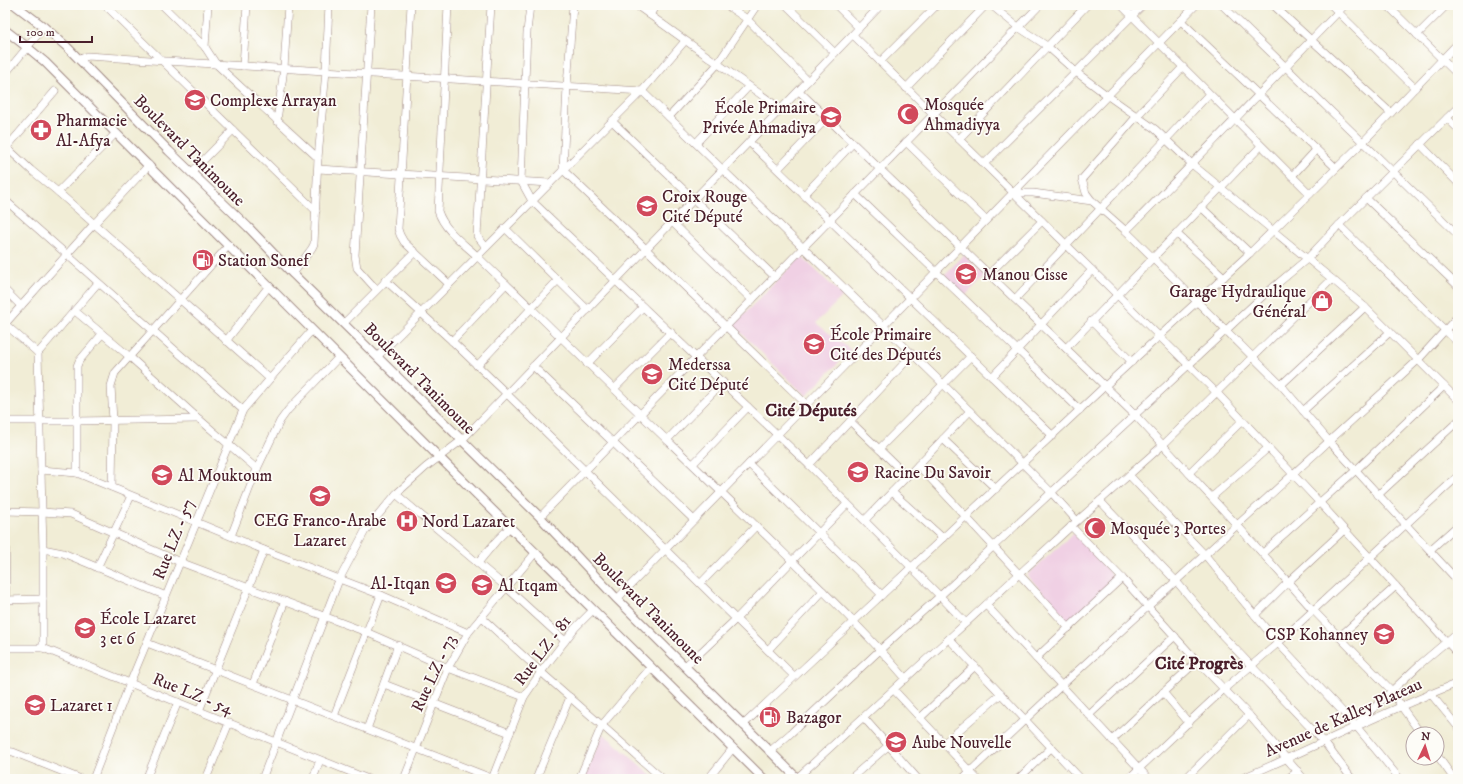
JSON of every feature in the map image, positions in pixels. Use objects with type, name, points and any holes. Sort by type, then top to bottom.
[{"type":"main road","name":"Boulevard Tanimoune","points":[[15,5],[44,27],[79,60],[248,227],[293,274],[540,517],[617,599],[797,779]]},
{"type":"main road","points":[[5,30],[27,46],[45,62],[440,458],[764,779]]},
{"type":"street","points":[[105,5],[316,210]]},
{"type":"street","points":[[162,5],[205,47],[216,64],[318,158]]},
{"type":"street","points":[[170,13],[171,5]]},
{"type":"street","points":[[205,47],[208,5]]},
{"type":"street","points":[[244,66],[247,5]]},
{"type":"street","points":[[278,121],[284,68],[288,5]]},
{"type":"street","points":[[293,274],[312,248],[326,71],[329,5]]},
{"type":"street","points":[[370,5],[355,261],[357,268],[376,290]]},
{"type":"street","points":[[411,5],[398,229],[404,242],[449,284]]},
{"type":"street","points":[[448,5],[438,211],[440,219],[560,338],[693,464],[854,621],[881,649],[906,679]]},
{"type":"street","points":[[486,248],[477,236],[485,81],[491,5]]},
{"type":"street","points":[[530,5],[521,181],[532,201],[615,281],[697,356],[865,520],[966,623]]},
{"type":"street","points":[[573,5],[563,170],[806,404]]},
{"type":"street","points":[[636,5],[781,109]]},
{"type":"street","points":[[650,15],[656,5]]},
{"type":"street","points":[[726,5],[747,19],[808,81]]},
{"type":"street","points":[[669,117],[717,63],[756,5]]},
{"type":"street","points":[[786,5],[835,53]]},
{"type":"street","points":[[836,5],[859,28]]},
{"type":"street","points":[[262,779],[294,700],[339,580],[365,531],[396,494],[426,467],[440,458],[462,440],[881,5]]},
{"type":"street","points":[[880,62],[937,5]]},
{"type":"street","points":[[906,88],[986,5]]},
{"type":"street","points":[[991,5],[1018,27],[1047,46],[1076,72],[1166,139],[1192,165],[1274,230],[1332,279],[1365,307],[1458,400]]},
{"type":"street","points":[[540,517],[1040,5]]},
{"type":"street","points":[[959,139],[1087,5]]},
{"type":"street","points":[[1121,5],[1183,66],[1234,120],[1310,194]]},
{"type":"street","points":[[984,164],[1143,5]]},
{"type":"street","points":[[617,599],[1196,5]]},
{"type":"street","points":[[1222,5],[1458,235]]},
{"type":"street","points":[[1273,5],[1391,113]]},
{"type":"street","points":[[1332,5],[1415,88]]},
{"type":"street","points":[[1126,231],[1192,165],[1345,5]]},
{"type":"street","points":[[1417,35],[1447,5]]},
{"type":"street","points":[[1392,7],[1417,35],[1458,75]]},
{"type":"street","points":[[1181,20],[1336,168]]},
{"type":"street","points":[[5,74],[44,27]]},
{"type":"street","points":[[853,35],[1216,393],[1320,503],[1458,654]]},
{"type":"street","points":[[378,356],[642,91],[686,41]]},
{"type":"street","points":[[743,725],[1105,386],[1250,253],[1363,142],[1458,43]]},
{"type":"street","points":[[79,60],[87,56],[642,91],[943,384],[1051,492],[1077,521]]},
{"type":"street","points":[[1183,66],[1082,178],[1086,193],[1092,201],[1126,231],[1253,356],[1281,385],[1329,441],[1457,577]]},
{"type":"street","points":[[696,143],[749,86]]},
{"type":"street","points":[[55,91],[6,146],[31,170],[58,192],[269,378]]},
{"type":"street","points":[[799,91],[1135,415],[1212,497],[1313,610],[1392,691],[1415,726]]},
{"type":"street","points":[[1015,299],[1067,246],[1100,208],[1209,94]]},
{"type":"street","points":[[769,752],[791,734],[1265,294],[1307,259],[1339,225],[1458,107]]},
{"type":"street","points":[[778,169],[827,118]]},
{"type":"street","points":[[1447,118],[1458,129]]},
{"type":"street","points":[[612,121],[775,277]]},
{"type":"street","points":[[192,173],[233,130]]},
{"type":"street","points":[[58,192],[116,133]]},
{"type":"street","points":[[750,142],[1053,436]]},
{"type":"street","points":[[906,142],[986,220]]},
{"type":"street","points":[[804,194],[853,143]]},
{"type":"street","points":[[1420,144],[1458,183]]},
{"type":"street","points":[[1066,348],[1261,146]]},
{"type":"street","points":[[1292,176],[1316,150]]},
{"type":"street","points":[[38,353],[5,324],[149,165]]},
{"type":"street","points":[[318,169],[550,183]]},
{"type":"street","points":[[1013,193],[1033,193],[1092,201]]},
{"type":"street","points":[[855,194],[1080,410]]},
{"type":"street","points":[[1366,198],[1458,286]]},
{"type":"street","points":[[5,200],[243,410]]},
{"type":"street","points":[[1201,207],[1250,253]]},
{"type":"street","points":[[989,274],[1042,221]]},
{"type":"street","points":[[672,222],[752,300]]},
{"type":"street","points":[[1339,225],[1458,343]]},
{"type":"street","points":[[505,228],[588,310]]},
{"type":"street","points":[[1176,233],[1224,277]]},
{"type":"street","points":[[112,487],[112,380],[115,373],[229,245]]},
{"type":"street","points":[[344,323],[385,280],[415,252]]},
{"type":"street","points":[[992,377],[1092,270]]},
{"type":"street","points":[[797,779],[1071,526],[1163,445],[1332,279]]},
{"type":"street","points":[[385,280],[420,313],[452,340],[794,676]]},
{"type":"street","points":[[477,366],[558,280]]},
{"type":"street","points":[[43,648],[43,549],[38,353],[98,283]]},
{"type":"street","points":[[452,340],[506,284]]},
{"type":"street","points":[[226,340],[269,286]]},
{"type":"street","points":[[5,290],[21,306]]},
{"type":"street","points":[[587,364],[643,307]]},
{"type":"street","points":[[1281,385],[1365,307]]},
{"type":"street","points":[[75,311],[130,357],[257,469]]},
{"type":"street","points":[[962,779],[1062,685],[1418,360],[1458,316]]},
{"type":"street","points":[[1091,321],[1132,362]]},
{"type":"street","name":"Rue LZ - 57","points":[[93,779],[130,683],[243,410],[269,378],[312,330]]},
{"type":"street","points":[[614,389],[671,332]]},
{"type":"street","points":[[1303,411],[1390,332]]},
{"type":"street","points":[[77,473],[77,366],[79,361],[102,334]]},
{"type":"street","points":[[809,465],[912,355]]},
{"type":"street","points":[[879,449],[971,356]]},
{"type":"street","points":[[232,536],[257,469],[283,416],[339,357]]},
{"type":"street","points":[[533,366],[694,520]]},
{"type":"street","points":[[667,440],[723,382]]},
{"type":"street","points":[[1263,553],[1356,470],[1444,386]]},
{"type":"street","points":[[693,464],[748,407]]},
{"type":"street","points":[[865,520],[970,411]]},
{"type":"street","points":[[5,420],[113,421],[199,419]]},
{"type":"street","points":[[850,421],[907,476]]},
{"type":"street","points":[[1189,473],[1242,421]]},
{"type":"street","points":[[1378,494],[1458,421]]},
{"type":"street","points":[[943,439],[996,489]]},
{"type":"street","points":[[1212,497],[1268,448]]},
{"type":"street","points":[[748,464],[882,595]]},
{"type":"street","points":[[918,465],[1070,628]]},
{"type":"street","points":[[41,470],[77,473],[264,550],[381,595],[468,633]]},
{"type":"street","points":[[1129,475],[1205,555],[1278,643],[1356,726],[1400,779]]},
{"type":"street","points":[[1128,779],[1224,689],[1278,643],[1458,476]]},
{"type":"street","points":[[892,492],[943,538]]},
{"type":"street","points":[[396,494],[506,587],[565,641]]},
{"type":"street","points":[[97,568],[131,496]]},
{"type":"street","points":[[1100,501],[1176,581],[1222,634],[1324,742],[1352,779]]},
{"type":"street","points":[[685,666],[736,618],[847,504]]},
{"type":"street","points":[[5,507],[5,600],[43,599]]},
{"type":"street","points":[[5,511],[72,514],[180,562],[366,632],[448,668],[524,697]]},
{"type":"street","points":[[1430,550],[1458,525]]},
{"type":"street","points":[[701,583],[756,526]]},
{"type":"street","points":[[1071,526],[1149,606],[1197,661],[1249,715],[1304,779]]},
{"type":"street","points":[[478,563],[510,527]]},
{"type":"street","points":[[1255,615],[1344,530]]},
{"type":"street","points":[[43,549],[63,553],[166,596]]},
{"type":"street","points":[[199,711],[264,550]]},
{"type":"street","name":"Rue LZ - 73","points":[[404,779],[448,668],[468,633],[536,552]]},
{"type":"street","points":[[1036,658],[1122,578]]},
{"type":"street","points":[[1339,637],[1396,586]]},
{"type":"street","points":[[768,650],[823,591]]},
{"type":"street","points":[[334,716],[381,595]]},
{"type":"street","points":[[253,684],[285,601]]},
{"type":"street","points":[[986,605],[1149,779]]},
{"type":"street","name":"Rue LZ - 81","points":[[492,779],[524,697],[575,628],[593,610]]},
{"type":"street","points":[[481,616],[541,672],[663,779]]},
{"type":"street","points":[[1356,726],[1419,665],[1458,632]]},
{"type":"street","points":[[1089,715],[1175,636]]},
{"type":"street","points":[[949,639],[1051,748],[1076,777]]},
{"type":"street","points":[[147,643],[492,779]]},
{"type":"street","points":[[366,729],[398,645]]},
{"type":"street","name":"Rue LZ - 54","points":[[5,648],[43,648],[277,742],[360,778],[368,779]]},
{"type":"street","points":[[1112,740],[1197,661]]},
{"type":"street","points":[[920,718],[975,666]]},
{"type":"street","points":[[579,779],[602,725],[651,667]]},
{"type":"street","name":"Avenue de Kalley Plateau","points":[[1240,779],[1288,759],[1356,726],[1430,693],[1458,683]]},
{"type":"street","points":[[384,684],[510,732]]},
{"type":"street","points":[[894,690],[977,779]]},
{"type":"street","points":[[1163,692],[1189,723]]},
{"type":"street","points":[[1430,693],[1458,727]]},
{"type":"street","points":[[944,743],[1001,694]]},
{"type":"street","points":[[536,779],[570,697]]},
{"type":"street","points":[[146,779],[178,702]]},
{"type":"street","points":[[1185,779],[1249,715]]},
{"type":"street","points":[[864,718],[916,777],[907,779]]},
{"type":"street","points":[[206,779],[229,723]]},
{"type":"street","points":[[850,779],[888,746]]},
{"type":"street","points":[[708,779],[733,748]]},
{"type":"street","points":[[1018,779],[1051,748]]},
{"type":"street","points":[[5,751],[13,752],[81,779]]},
{"type":"street","points":[[313,779],[320,760]]},
{"type":"street","points":[[1445,766],[1454,779]]},
{"type":"street","points":[[1287,779],[1298,771]]},
{"type":"shaded area","points":[[964,255],[985,276],[965,296],[944,275]]},
{"type":"shaded area","points":[[801,256],[843,296],[816,323],[851,350],[806,396],[733,325]]},
{"type":"shaded area","points":[[1074,533],[1117,580],[1070,623],[1027,575]]},
{"type":"shaded area","points":[[1380,623],[1389,633],[1378,643],[1369,633]]},
{"type":"shaded area","points":[[603,733],[656,779],[583,779]]},
{"type":"place","name":"Complexe Arrayan","points":[[195,100]]},
{"type":"place","name":"Mosquée Ahmadiyya","points":[[908,114]]},
{"type":"place","name":"École Primaire Privée Ahmadiya","points":[[831,117]]},
{"type":"place","name":"Pharmacie Al-Afya","points":[[41,130]]},
{"type":"place","name":"Croix Rouge Cité Député","points":[[647,206]]},
{"type":"place","name":"Station Sonef","points":[[203,260]]},
{"type":"place","name":"Manou Cisse","points":[[966,274]]},
{"type":"place","name":"Garage Hydraulique Général","points":[[1322,301]]},
{"type":"place","name":"École Primaire Cité des Députés","points":[[814,344]]},
{"type":"place","name":"Mederssa Cité Député","points":[[652,374]]},
{"type":"place","name":"Racine Du Savoir","points":[[858,472]]},
{"type":"place","name":"Al Mouktoum","points":[[162,475]]},
{"type":"place","name":"CEG Franco-Arabe Lazaret","points":[[320,496]]},
{"type":"place","name":"Nord Lazaret","points":[[407,521]]},
{"type":"place","name":"Mosquée 3 Portes","points":[[1095,528]]},
{"type":"place","name":"Al-Itqan","points":[[446,583]]},
{"type":"place","name":"Al Itqam","points":[[482,585]]},
{"type":"place","name":"École Lazaret 3 et 6","points":[[85,628]]},
{"type":"place","name":"CSP Kohanney","points":[[1384,634]]},
{"type":"place","name":"Lazaret 1","points":[[35,705]]},
{"type":"place","name":"Bazagor","points":[[770,717]]},
{"type":"place","name":"Aube Nouvelle","points":[[896,742]]},
{"type":"district","name":"Cité Députés","points":[[811,410]]},
{"type":"district","name":"Cité Progrès","points":[[1199,663]]}]
